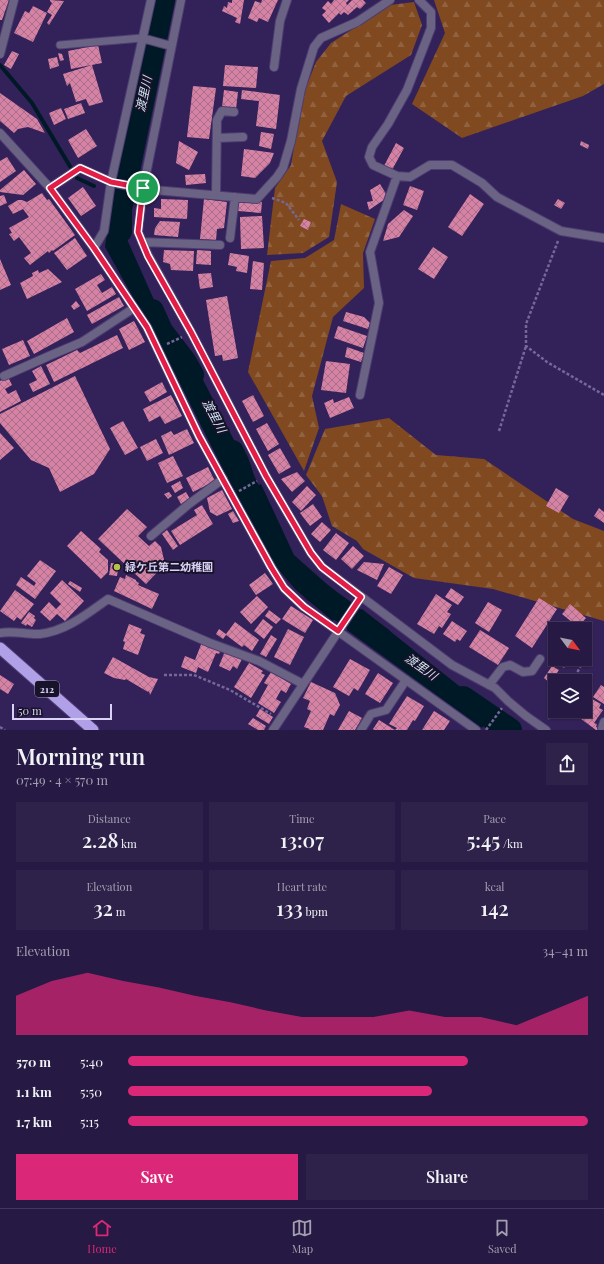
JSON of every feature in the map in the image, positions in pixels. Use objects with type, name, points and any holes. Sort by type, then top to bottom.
[{"type":"highway","name":"212","points":[[0,648],[93,730]]},
{"type":"street","points":[[0,54],[14,0]]},
{"type":"street","points":[[94,248],[104,232],[111,182],[151,0]]},
{"type":"street","points":[[181,0],[143,188],[138,232],[148,256],[191,332],[266,476],[311,553],[322,567],[452,665],[495,688],[526,716],[546,730]]},
{"type":"street","points":[[274,67],[280,21],[287,0]]},
{"type":"street","points":[[50,188],[80,168],[111,182],[143,188],[256,199],[277,177],[283,168],[291,141],[301,89],[314,47],[321,38],[357,22],[390,0]]},
{"type":"street","points":[[419,0],[431,12],[431,28],[406,90],[388,124],[372,146],[369,157],[372,165],[397,176],[410,177],[430,165],[452,165],[482,183],[497,196],[561,231],[604,238]]},
{"type":"street","points":[[142,38],[171,46]]},
{"type":"street","points":[[216,195],[217,120],[222,111],[234,112]]},
{"type":"street","points":[[0,133],[3,139],[50,188],[94,248],[147,327],[199,436],[284,588],[304,607],[476,730]]},
{"type":"street","points":[[217,138],[243,137]]},
{"type":"street","points":[[360,395],[379,303],[370,252],[397,176]]},
{"type":"street","points":[[230,238],[235,197]]},
{"type":"street","points":[[142,242],[220,245]]},
{"type":"street","points":[[4,376],[82,342],[134,308]]},
{"type":"street","points":[[150,536],[188,504],[223,479]]},
{"type":"street","points":[[273,730],[361,597]]},
{"type":"street","points":[[0,632],[39,634],[55,632],[77,621],[108,599],[210,643],[259,661],[303,684]]},
{"type":"street","points":[[489,684],[503,667],[510,665],[523,672],[532,671],[540,659]]},
{"type":"street","points":[[361,730],[371,714],[386,710],[406,680]]},
{"type":"street","points":[[603,730],[602,728],[604,722]]},
{"type":"lane","points":[[60,45],[142,38]]},
{"type":"path","points":[[265,190],[272,197],[286,203],[299,220]]},
{"type":"path","points":[[499,431],[526,346],[526,324],[561,231]]},
{"type":"path","points":[[157,349],[191,332]]},
{"type":"path","points":[[526,346],[547,362],[604,395]]},
{"type":"path","points":[[232,494],[258,480]]},
{"type":"path","points":[[164,675],[194,675],[230,690],[280,719]]},
{"type":"path","points":[[486,730],[503,707]]},
{"type":"path","points":[[0,727],[5,730]]},
{"type":"green space","points":[[434,0],[604,0],[604,84],[583,96],[462,138],[412,104],[445,33]]},
{"type":"green space","points":[[414,2],[422,25],[411,55],[346,96],[322,141],[337,182],[329,237],[303,253],[267,255],[275,188],[291,165],[303,95],[316,62],[331,43],[390,5]]},
{"type":"green space","points":[[341,204],[375,219],[363,253],[364,288],[333,317],[312,396],[319,428],[304,471],[248,372],[271,261],[305,258],[334,240]]},
{"type":"green space","points":[[389,418],[436,455],[484,459],[573,519],[604,531],[604,621],[493,589],[414,578],[363,549],[357,541],[332,526],[322,496],[306,475],[325,429]]},
{"type":"water","points":[[112,197],[130,199],[126,237],[171,338],[159,344],[105,247]]},
{"type":"water","points":[[184,343],[253,477],[233,489],[164,352]]},
{"type":"water","points":[[261,484],[294,555],[346,601],[333,621],[296,590],[277,568],[236,496]]},
{"type":"water","points":[[362,609],[492,712],[482,728],[347,630]]},
{"type":"water","points":[[504,716],[522,730],[494,730]]},
{"type":"building","points":[[0,0],[9,0],[2,20],[0,20]]},
{"type":"building","points":[[50,0],[64,1],[49,25],[47,23],[52,15],[47,12],[52,3]]},
{"type":"building","points":[[232,0],[244,0],[240,24],[235,22],[237,18],[222,11],[224,6],[227,8],[228,2],[232,3]]},
{"type":"building","points":[[262,0],[278,0],[268,22],[259,18],[257,22],[248,18],[255,1],[261,3]]},
{"type":"building","points":[[334,0],[349,0],[346,3],[347,5],[352,0],[363,0],[366,3],[360,9],[357,7],[348,15],[344,12],[341,15],[339,13],[329,23],[322,15],[326,11],[322,8],[328,1],[331,4]]},
{"type":"building","points":[[33,6],[47,13],[33,42],[14,33],[25,11],[29,13]]},
{"type":"building","points":[[98,45],[102,63],[71,69],[68,51]]},
{"type":"building","points":[[12,51],[19,54],[11,69],[4,65]]},
{"type":"building","points":[[58,53],[62,54],[64,60],[60,61]]},
{"type":"building","points":[[57,57],[59,66],[50,69],[48,59]]},
{"type":"building","points":[[92,65],[103,102],[89,106],[86,99],[76,102],[70,83],[67,86],[63,74]]},
{"type":"building","points":[[225,65],[258,67],[256,88],[223,86]]},
{"type":"building","points":[[193,86],[216,88],[209,139],[187,137]]},
{"type":"building","points":[[224,90],[238,92],[236,109],[222,107]]},
{"type":"building","points":[[242,90],[280,95],[276,129],[256,126],[259,101],[241,99]]},
{"type":"building","points":[[0,93],[37,119],[45,133],[28,127],[18,129],[14,133],[0,121]]},
{"type":"building","points":[[81,103],[85,113],[68,119],[64,109]]},
{"type":"building","points":[[61,108],[66,119],[54,125],[49,113]]},
{"type":"building","points":[[86,129],[97,146],[78,158],[68,140]]},
{"type":"building","points":[[261,132],[274,134],[271,149],[259,146]]},
{"type":"building","points":[[179,141],[198,152],[189,170],[176,163]]},
{"type":"building","points":[[581,141],[589,145],[588,149],[580,145]]},
{"type":"building","points":[[396,143],[404,148],[392,170],[384,166]]},
{"type":"building","points":[[244,149],[274,153],[270,163],[255,178],[241,176]]},
{"type":"building","points":[[7,157],[16,171],[0,182],[0,161]]},
{"type":"building","points":[[24,170],[36,184],[23,195],[0,192],[0,190]]},
{"type":"building","points":[[205,174],[206,183],[186,185],[185,175]]},
{"type":"building","points":[[380,184],[388,197],[369,210],[367,202],[373,201],[370,190]]},
{"type":"building","points":[[410,186],[424,191],[417,210],[403,205]]},
{"type":"building","points":[[83,187],[96,206],[81,216],[68,198]]},
{"type":"building","points":[[42,193],[47,200],[49,199],[75,235],[53,251],[52,250],[49,253],[48,251],[30,265],[24,258],[31,253],[19,237],[14,241],[9,234],[12,233],[9,228],[29,217],[23,209],[13,214],[8,206],[18,200],[27,202]]},
{"type":"building","points":[[470,194],[484,204],[462,236],[448,227]]},
{"type":"building","points":[[4,195],[7,203],[0,206],[0,196]]},
{"type":"building","points":[[161,199],[188,200],[187,219],[154,217],[154,208],[161,209]]},
{"type":"building","points":[[204,199],[227,202],[224,228],[217,229],[216,240],[200,239]]},
{"type":"building","points":[[558,199],[565,203],[561,209],[554,205]]},
{"type":"building","points":[[238,200],[262,202],[261,213],[238,211]]},
{"type":"building","points":[[404,210],[413,216],[399,237],[383,241],[388,224]]},
{"type":"building","points":[[262,216],[264,248],[241,249],[240,217]]},
{"type":"building","points":[[304,219],[311,222],[308,230],[300,226]]},
{"type":"building","points":[[160,221],[180,222],[178,237],[154,235],[155,228]]},
{"type":"building","points":[[75,238],[87,256],[67,270],[54,253]]},
{"type":"building","points":[[433,247],[448,257],[434,279],[418,269]]},
{"type":"building","points":[[164,250],[194,251],[193,271],[171,270],[170,264],[163,262]]},
{"type":"building","points":[[197,250],[211,251],[211,265],[196,264]]},
{"type":"building","points":[[230,253],[249,256],[247,273],[236,271],[237,267],[228,265]]},
{"type":"building","points":[[0,259],[11,285],[0,290]]},
{"type":"building","points":[[253,261],[264,263],[262,290],[250,289]]},
{"type":"building","points":[[48,269],[62,282],[27,299],[20,283],[33,276],[32,273],[38,270],[39,273]]},
{"type":"building","points":[[211,273],[213,287],[200,289],[198,274]]},
{"type":"building","points":[[101,274],[105,280],[97,285],[102,293],[112,287],[116,294],[87,311],[75,289]]},
{"type":"building","points":[[227,296],[238,358],[223,361],[222,355],[215,356],[206,300]]},
{"type":"building","points":[[119,297],[124,306],[92,324],[87,315]]},
{"type":"building","points":[[76,301],[80,306],[74,310],[71,306]]},
{"type":"building","points":[[346,312],[364,317],[370,323],[368,329],[343,321]]},
{"type":"building","points":[[67,318],[74,332],[34,354],[27,341]]},
{"type":"building","points":[[134,321],[145,342],[129,350],[119,329]]},
{"type":"building","points":[[338,326],[367,336],[363,348],[334,338]]},
{"type":"building","points":[[117,335],[123,348],[54,382],[46,365],[77,350],[80,353]]},
{"type":"building","points":[[23,340],[30,356],[9,365],[2,349]]},
{"type":"building","points":[[347,347],[364,353],[361,362],[345,357]]},
{"type":"building","points":[[326,361],[350,364],[346,393],[321,390]]},
{"type":"building","points":[[41,366],[50,384],[33,392],[29,384],[37,380],[32,371]]},
{"type":"building","points":[[75,376],[110,449],[94,474],[60,492],[49,468],[31,460],[0,423],[0,414]]},
{"type":"building","points":[[8,377],[12,385],[5,389],[8,394],[16,390],[21,401],[0,412],[0,381]]},
{"type":"building","points":[[162,382],[167,392],[150,402],[144,392]]},
{"type":"building","points":[[171,395],[182,416],[165,424],[160,416],[149,422],[143,409]]},
{"type":"building","points":[[253,395],[264,416],[253,422],[242,401]]},
{"type":"building","points":[[349,397],[354,408],[330,418],[324,403],[333,399],[334,403]]},
{"type":"building","points":[[123,421],[138,448],[125,455],[110,428]]},
{"type":"building","points":[[267,423],[279,444],[268,451],[256,429]]},
{"type":"building","points":[[187,429],[194,443],[169,455],[161,436],[171,431],[174,435]]},
{"type":"building","points":[[0,433],[14,448],[0,460]]},
{"type":"building","points":[[156,439],[163,453],[147,461],[140,447]]},
{"type":"building","points":[[280,448],[291,467],[279,474],[268,455]]},
{"type":"building","points":[[173,456],[183,476],[167,483],[158,463]]},
{"type":"building","points":[[208,467],[215,481],[193,492],[186,478]]},
{"type":"building","points":[[297,472],[305,481],[292,492],[281,479]]},
{"type":"building","points":[[180,481],[183,488],[175,493],[171,486]]},
{"type":"building","points":[[307,486],[316,495],[301,511],[292,502]]},
{"type":"building","points":[[556,488],[569,496],[559,513],[546,506]]},
{"type":"building","points":[[222,490],[232,509],[217,516],[210,512],[207,498]]},
{"type":"building","points":[[169,492],[172,496],[168,499],[164,494]]},
{"type":"building","points":[[186,492],[190,499],[181,504],[177,497]]},
{"type":"building","points":[[313,504],[322,517],[310,526],[300,513]]},
{"type":"building","points":[[202,505],[213,524],[180,545],[171,531],[197,515],[194,510]]},
{"type":"building","points":[[599,508],[604,512],[604,523],[594,516]]},
{"type":"building","points":[[127,509],[147,527],[138,536],[149,546],[155,541],[161,547],[165,564],[146,584],[98,539]]},
{"type":"building","points":[[233,511],[239,521],[233,523],[228,514]]},
{"type":"building","points":[[322,522],[331,530],[320,542],[311,534]]},
{"type":"building","points":[[167,530],[178,546],[173,550],[162,534]]},
{"type":"building","points":[[81,531],[101,549],[99,552],[108,560],[108,572],[101,579],[67,546]]},
{"type":"building","points":[[336,533],[349,543],[336,560],[323,550]]},
{"type":"building","points":[[353,546],[364,556],[352,569],[341,559]]},
{"type":"building","points":[[40,560],[56,571],[35,599],[16,585],[21,577],[34,586],[36,583],[27,576]]},
{"type":"building","points":[[364,562],[384,564],[377,580],[357,570]]},
{"type":"building","points":[[111,563],[119,564],[117,576],[109,575]]},
{"type":"building","points":[[389,567],[403,575],[391,594],[377,586]]},
{"type":"building","points":[[265,573],[273,584],[256,595],[249,585]]},
{"type":"building","points":[[126,575],[136,580],[139,583],[138,585],[159,594],[152,609],[114,591],[120,577],[125,579]]},
{"type":"building","points":[[62,580],[84,601],[65,621],[57,614],[50,621],[40,612],[49,602],[56,609],[61,604],[50,593]]},
{"type":"building","points":[[70,581],[82,588],[80,592],[68,584]]},
{"type":"building","points":[[451,588],[464,597],[458,605],[445,597]]},
{"type":"building","points":[[15,590],[34,604],[21,620],[17,617],[14,621],[0,611]]},
{"type":"building","points":[[436,594],[452,605],[447,612],[451,614],[442,628],[439,626],[434,634],[417,624]]},
{"type":"building","points":[[257,596],[268,607],[251,624],[240,612]]},
{"type":"building","points":[[539,598],[557,609],[532,648],[515,636]]},
{"type":"building","points":[[488,602],[502,610],[489,632],[475,623]]},
{"type":"building","points":[[570,604],[586,618],[582,622],[572,622],[562,614]]},
{"type":"building","points":[[291,606],[313,620],[305,633],[282,619]]},
{"type":"building","points":[[269,610],[281,619],[276,624],[265,616]]},
{"type":"building","points":[[29,612],[35,616],[34,618],[36,620],[32,627],[21,623]]},
{"type":"building","points":[[263,619],[273,627],[264,639],[254,631]]},
{"type":"building","points":[[452,621],[467,631],[460,641],[457,639],[455,642],[443,634]]},
{"type":"building","points":[[235,622],[259,640],[252,651],[244,645],[242,647],[226,635],[223,639],[216,634],[219,629],[226,634]]},
{"type":"building","points":[[129,624],[142,629],[140,633],[145,635],[138,655],[123,649],[125,642],[123,641]]},
{"type":"building","points":[[288,629],[304,637],[290,665],[274,657]]},
{"type":"building","points":[[480,630],[509,648],[498,665],[469,647]]},
{"type":"building","points":[[271,635],[277,639],[266,657],[260,654]]},
{"type":"building","points":[[202,642],[221,650],[219,654],[216,653],[208,672],[198,667],[196,673],[181,667],[185,656],[195,660]]},
{"type":"building","points":[[225,651],[242,659],[237,669],[233,666],[230,671],[219,666]]},
{"type":"building","points":[[113,657],[149,677],[158,679],[150,695],[149,691],[148,692],[126,679],[114,678],[104,673]]},
{"type":"building","points":[[350,659],[370,670],[358,691],[354,688],[349,696],[333,687]]},
{"type":"building","points":[[249,663],[263,671],[261,673],[265,675],[251,698],[234,687]]},
{"type":"building","points":[[552,666],[559,670],[556,674],[548,674],[548,681],[544,678]]},
{"type":"building","points":[[271,672],[291,684],[286,693],[281,690],[276,699],[281,702],[274,713],[258,703],[268,685],[264,683]]},
{"type":"building","points":[[378,673],[393,683],[380,703],[365,694]]},
{"type":"building","points":[[0,675],[14,684],[8,694],[0,689]]},
{"type":"building","points":[[311,682],[335,693],[340,705],[334,716],[330,714],[323,730],[309,730],[310,729],[304,727],[311,711],[307,709],[310,701],[303,698]]},
{"type":"building","points":[[601,685],[604,687],[604,704],[593,697]]},
{"type":"building","points":[[407,696],[424,706],[415,721],[413,720],[407,730],[395,730],[397,728],[389,724]]},
{"type":"building","points":[[592,699],[601,704],[599,708],[603,710],[594,723],[597,724],[596,727],[599,728],[596,730],[580,718],[592,718]]},
{"type":"building","points":[[260,709],[273,717],[269,724],[256,716]]},
{"type":"building","points":[[349,711],[362,718],[355,730],[338,730]]},
{"type":"building","points":[[434,711],[450,721],[444,730],[422,730]]},
{"type":"building","points":[[253,718],[266,726],[264,730],[258,730],[248,724]]},
{"type":"building","points":[[379,720],[395,730],[374,730],[373,729]]},
{"type":"waterway","name":"渡里川","points":[[120,231],[120,209],[163,0]]},
{"type":"waterway","points":[[0,65],[32,103],[77,178],[94,186]]},
{"type":"waterway","name":"渡里川","points":[[152,311],[161,331],[184,361],[192,375]]},
{"type":"waterway","name":"渡里川","points":[[232,452],[243,480],[262,520]]},
{"type":"waterway","name":"渡里川","points":[[314,590],[381,639]]},
{"type":"waterway","name":"渡里川","points":[[463,698],[510,730]]},
{"type":"place","name":"緑ケ丘第二幼稚園","points":[[117,567]]},
{"type":"route","points":[[80,168],[111,182],[143,188],[138,232],[148,256],[191,332],[266,476],[311,553],[322,567],[361,597],[338,631],[304,607],[284,588],[199,436],[147,327],[94,248],[50,188],[80,168]]}]
